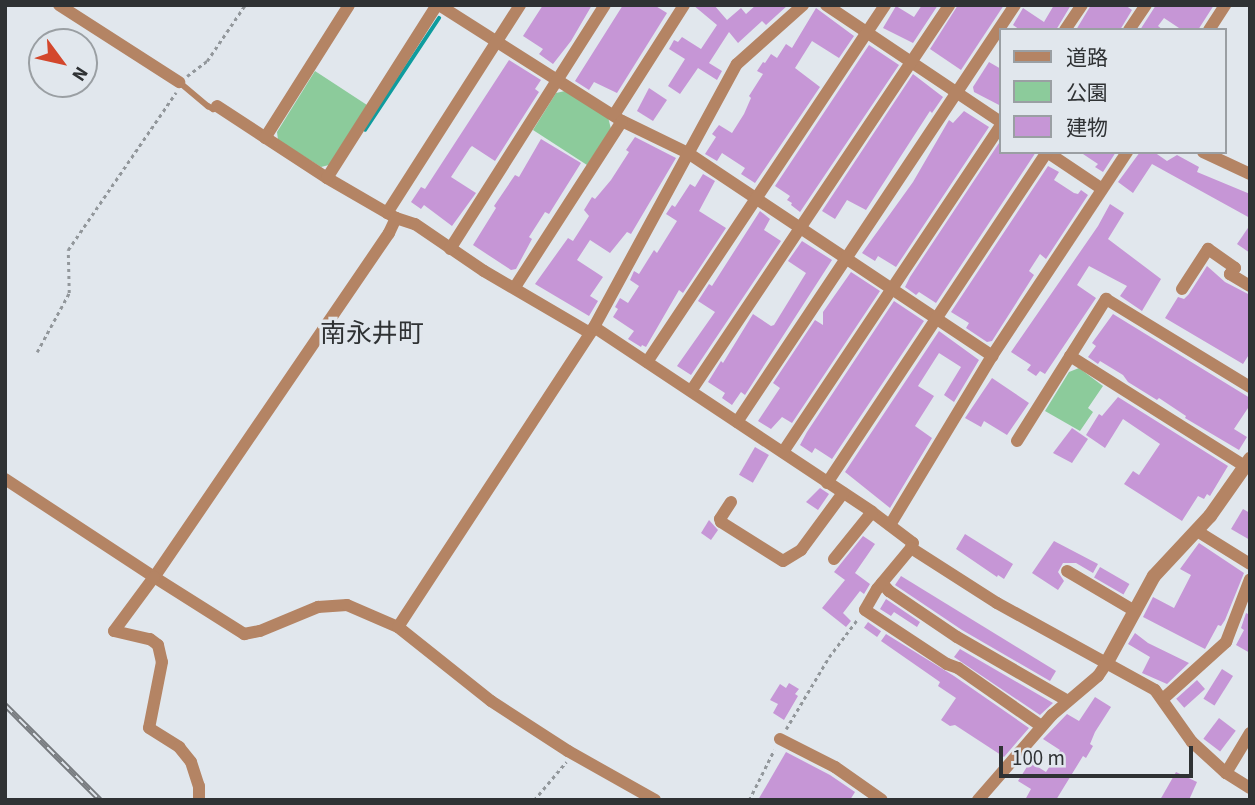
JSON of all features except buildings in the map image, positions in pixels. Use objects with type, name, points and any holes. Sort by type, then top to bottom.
[{"type":"street","points":[[59,5],[180,83]]},
{"type":"street","points":[[265,138],[349,5]]},
{"type":"street","points":[[327,178],[438,5],[618,118],[688,153],[992,356]]},
{"type":"street","points":[[199,800],[199,786],[191,762],[180,747],[149,728],[162,662],[158,645],[150,639],[114,631],[154,577],[382,244],[392,216],[520,5]]},
{"type":"street","points":[[450,249],[605,5]]},
{"type":"street","points":[[515,287],[684,5]]},
{"type":"street","points":[[398,627],[592,330],[737,64],[803,5]]},
{"type":"street","points":[[826,5],[1000,122]]},
{"type":"street","points":[[647,362],[885,5]]},
{"type":"street","points":[[691,391],[949,5]]},
{"type":"street","points":[[737,422],[1015,5]]},
{"type":"street","points":[[1066,28],[1082,5]]},
{"type":"street","points":[[1130,28],[1146,5]]},
{"type":"street","points":[[1210,28],[1225,5]]},
{"type":"street","points":[[217,106],[327,178],[392,216],[415,225],[450,249],[647,362],[914,543],[882,583],[865,610],[947,664],[954,665],[1041,726]]},
{"type":"street","points":[[783,452],[1000,125]]},
{"type":"street","points":[[827,483],[1046,154]]},
{"type":"street","points":[[1050,154],[1102,189]]},
{"type":"street","points":[[890,525],[992,356],[1125,154]]},
{"type":"street","points":[[1207,154],[1250,174]]},
{"type":"street","points":[[1182,289],[1209,249],[1235,268],[1230,274],[1250,286]]},
{"type":"street","points":[[1017,442],[1105,299],[1250,387]]},
{"type":"street","points":[[978,800],[1041,726],[1098,676],[1154,576],[1220,505],[1247,463],[1070,356]]},
{"type":"street","points":[[5,479],[244,634],[260,631],[318,607],[348,605],[398,627],[491,701],[573,754],[655,800]]},
{"type":"street","points":[[731,502],[720,519],[721,522],[783,561],[801,550],[843,493]]},
{"type":"street","points":[[835,559],[872,512]]},
{"type":"street","points":[[1198,531],[1250,564]]},
{"type":"street","points":[[911,548],[997,603],[1155,690],[1164,698],[1192,742],[1226,773],[1250,788]]},
{"type":"street","points":[[1067,571],[1133,610]]},
{"type":"street","points":[[1164,698],[1226,642],[1250,579]]},
{"type":"street","points":[[882,583],[889,591],[957,636],[1068,701]]},
{"type":"street","points":[[1226,773],[1250,733]]},
{"type":"street","points":[[780,739],[835,767],[882,800]]},
{"type":"lane","points":[[180,83],[208,106],[213,109],[217,106]]},
{"type":"path","points":[[37,352],[69,293],[68,250],[180,83],[207,61],[245,5]]},
{"type":"path","points":[[749,800],[780,739],[829,657],[865,610]]},
{"type":"path","points":[[534,800],[573,754]]},
{"type":"green space","points":[[315,71],[367,105],[329,165],[321,167],[278,140],[277,132]]},
{"type":"green space","points":[[565,91],[608,117],[611,129],[587,165],[533,130],[556,93]]},
{"type":"green space","points":[[1079,368],[1103,386],[1088,408],[1093,412],[1080,431],[1045,411],[1069,372]]},
{"type":"waterway","points":[[365,130],[439,18]]},
{"type":"railway","points":[[5,705],[100,800]]},
{"type":"district","name":"南永井町","points":[[372,334]]}]
